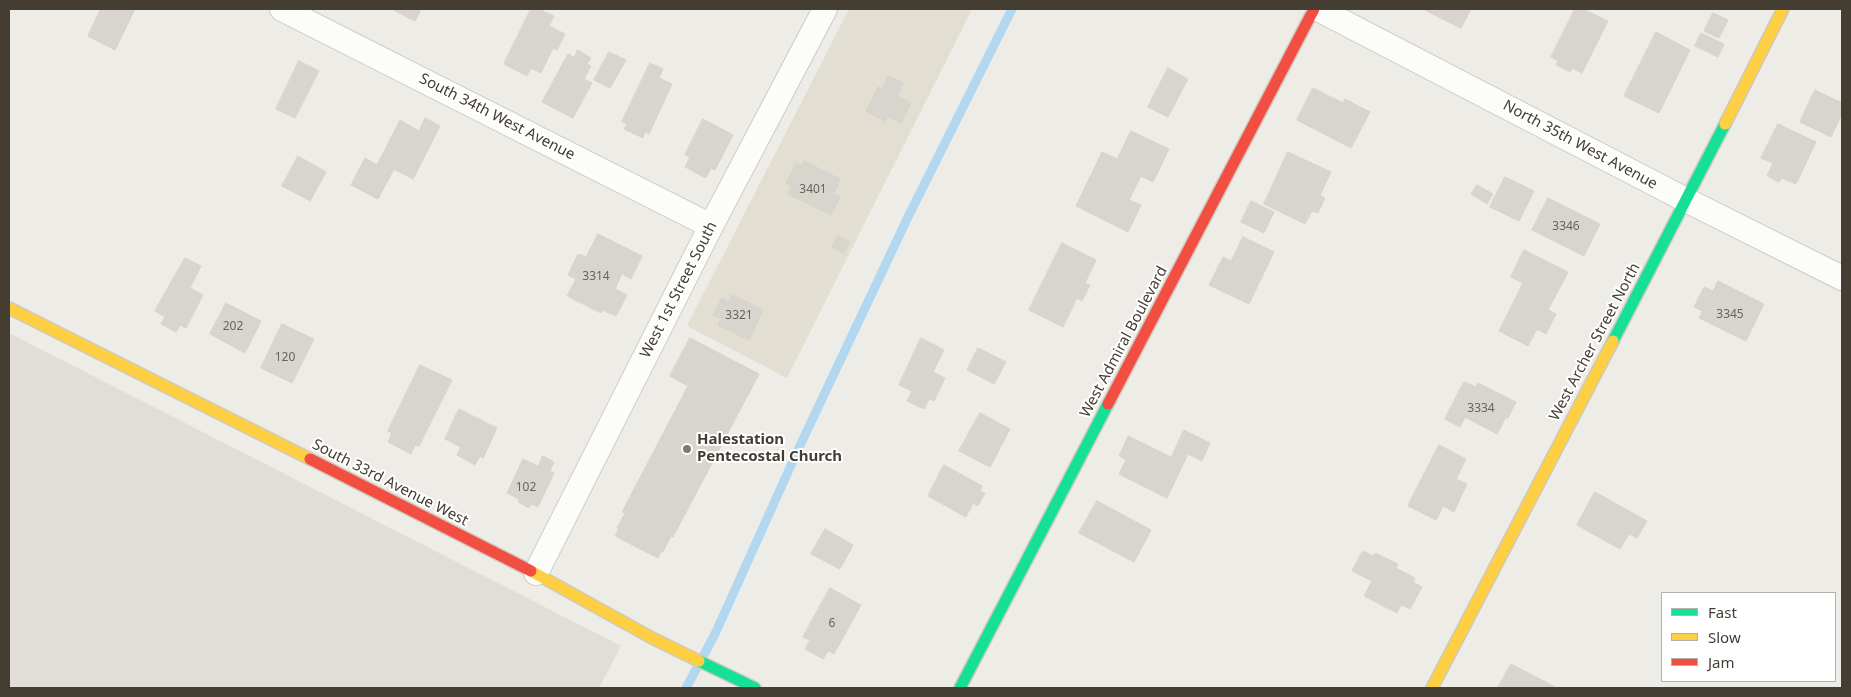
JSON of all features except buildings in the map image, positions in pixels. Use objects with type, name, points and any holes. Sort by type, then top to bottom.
[{"type":"street","name":"South 34th West Avenue","points":[[282,9],[711,226]]},
{"type":"street","name":"West 1st Street South","points":[[536,573],[711,226],[825,9]]},
{"type":"street","name":"West Admiral Boulevard","points":[[960,688],[1314,9]]},
{"type":"street","name":"North 35th West Avenue","points":[[1318,9],[1686,200],[1842,278]]},
{"type":"street","name":"West Archer Street North","points":[[1432,688],[1686,200],[1783,9]]},
{"type":"street","name":"South 33rd Avenue West","points":[[9,308],[536,573],[652,638],[756,688]]},
{"type":"shaded area","points":[[849,9],[972,9],[787,378],[687,326]]},
{"type":"shaded area","points":[[9,333],[621,646],[599,688],[9,688]]},
{"type":"waterway","points":[[686,688],[715,634],[797,452],[907,219],[1012,9]]},
{"type":"traffic: fast","points":[[1613,341],[1725,124]]},
{"type":"traffic: fast","points":[[960,688],[1108,404]]},
{"type":"traffic: fast","points":[[699,661],[755,688]]},
{"type":"traffic: slow","points":[[1725,124],[1783,9]]},
{"type":"traffic: slow","points":[[9,308],[310,459]]},
{"type":"traffic: slow","points":[[1432,688],[1613,341]]},
{"type":"traffic: slow","points":[[531,571],[652,638],[699,661]]},
{"type":"traffic: jam","points":[[1108,404],[1314,9]]},
{"type":"traffic: jam","points":[[310,459],[531,571]]},
{"type":"place","name":"Halestation Pentecostal Church","points":[[687,449]]}]
